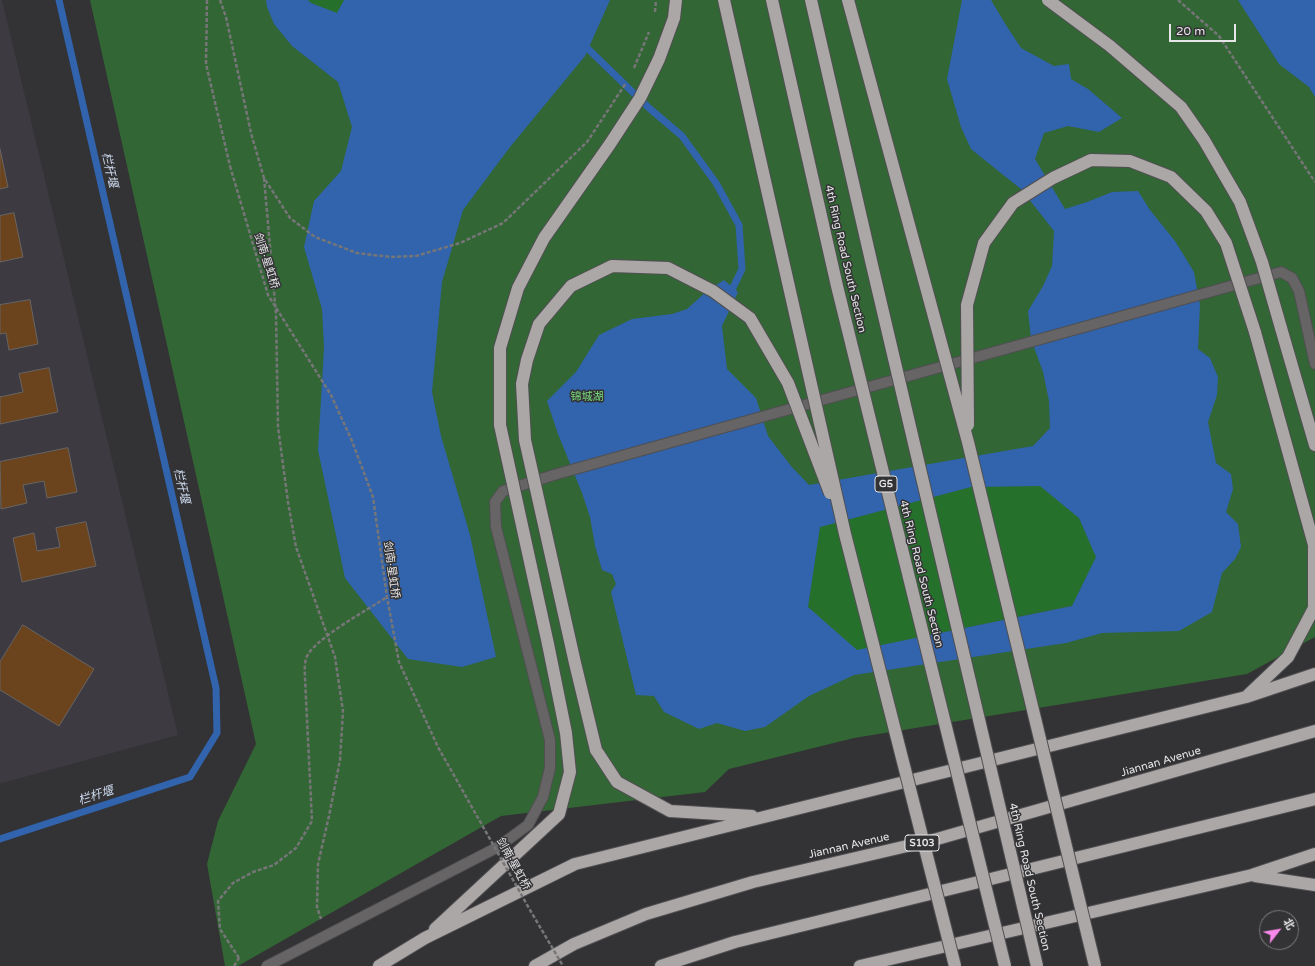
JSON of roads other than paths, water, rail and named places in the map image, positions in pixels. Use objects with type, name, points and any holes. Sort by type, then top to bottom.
[{"type":"highway","points":[[425,938],[559,814],[570,772],[566,733],[500,425],[500,348],[518,288],[544,238],[610,144],[640,98],[659,59],[674,18],[676,0]]},
{"type":"highway","points":[[724,0],[845,534],[955,966]]},
{"type":"highway","name":"4th Ring Road South Section","points":[[772,0],[837,286],[1005,966]]},
{"type":"highway","name":"4th Ring Road South Section","points":[[811,0],[875,281],[1037,966]]},
{"type":"highway","points":[[848,0],[968,442],[1096,966]]},
{"type":"highway","points":[[1048,0],[1110,46],[1181,106],[1204,140],[1240,202],[1262,262],[1315,445]]},
{"type":"highway","points":[[968,442],[967,305],[984,242],[1013,203],[1053,178],[1091,160],[1130,161],[1171,177],[1206,210],[1226,243],[1255,332],[1314,545],[1314,608],[1288,657],[1246,697]]},
{"type":"highway","points":[[765,816],[670,810],[617,782],[596,750],[525,440],[522,384],[527,360],[539,324],[571,286],[612,266],[668,268],[713,291],[750,318],[788,383],[845,534]]},
{"type":"highway","points":[[379,966],[425,938],[575,864],[1246,697],[1315,674]]},
{"type":"highway","name":"Jiannan Avenue","points":[[535,966],[574,944],[653,912],[753,882],[937,839],[1315,731]]},
{"type":"highway","points":[[661,966],[735,942],[1315,799]]},
{"type":"highway","points":[[860,966],[1252,875],[1315,854]]},
{"type":"highway","points":[[1252,875],[1315,885]]},
{"type":"street","points":[[267,966],[498,847],[528,825],[543,797],[550,768],[550,740],[496,527],[495,502],[503,492],[557,474],[1280,272],[1292,278],[1299,291],[1315,364]]},
{"type":"water","points":[[266,0],[308,0],[311,3],[337,13],[344,0],[610,0],[585,56],[510,147],[463,210],[442,282],[432,392],[441,436],[470,535],[496,657],[462,667],[408,659],[345,578],[318,450],[324,348],[322,309],[304,247],[314,201],[341,171],[352,127],[338,82],[292,46],[274,24],[267,7]]},
{"type":"water","points":[[962,0],[991,0],[1021,48],[1054,66],[1069,64],[1071,79],[1088,89],[1122,118],[1099,132],[1068,126],[1044,133],[1035,159],[1065,209],[1112,192],[1138,191],[1150,210],[1175,241],[1194,272],[1200,305],[1198,349],[1210,358],[1218,377],[1217,395],[1208,422],[1216,463],[1231,474],[1233,489],[1226,512],[1238,524],[1241,547],[1235,559],[1222,573],[1212,612],[1179,631],[1102,633],[1066,643],[854,675],[809,696],[765,727],[745,731],[717,723],[699,729],[664,712],[654,696],[636,695],[611,592],[616,584],[612,574],[602,570],[595,546],[590,517],[547,401],[576,372],[599,335],[632,319],[672,314],[687,309],[708,290],[724,280],[738,292],[722,326],[727,369],[756,398],[768,436],[791,466],[809,485],[1033,446],[1050,428],[1049,401],[1043,372],[1031,339],[1028,311],[1043,286],[1052,266],[1054,231],[1021,189],[971,149],[961,127],[947,79]],"holes":[[[1040,486],[1079,518],[1096,557],[1072,606],[857,650],[808,607],[820,527],[971,487]]]},
{"type":"water","points":[[1238,0],[1315,0],[1315,97],[1309,87],[1279,64]]},
{"type":"waterway","name":"栏杆堰","points":[[0,839],[190,777],[217,733],[216,688],[59,0]]},
{"type":"waterway","points":[[583,44],[649,108],[682,136],[716,183],[739,225],[742,269],[729,296]]},
{"type":"park label","name":"锦城湖","points":[[587,397]]}]
